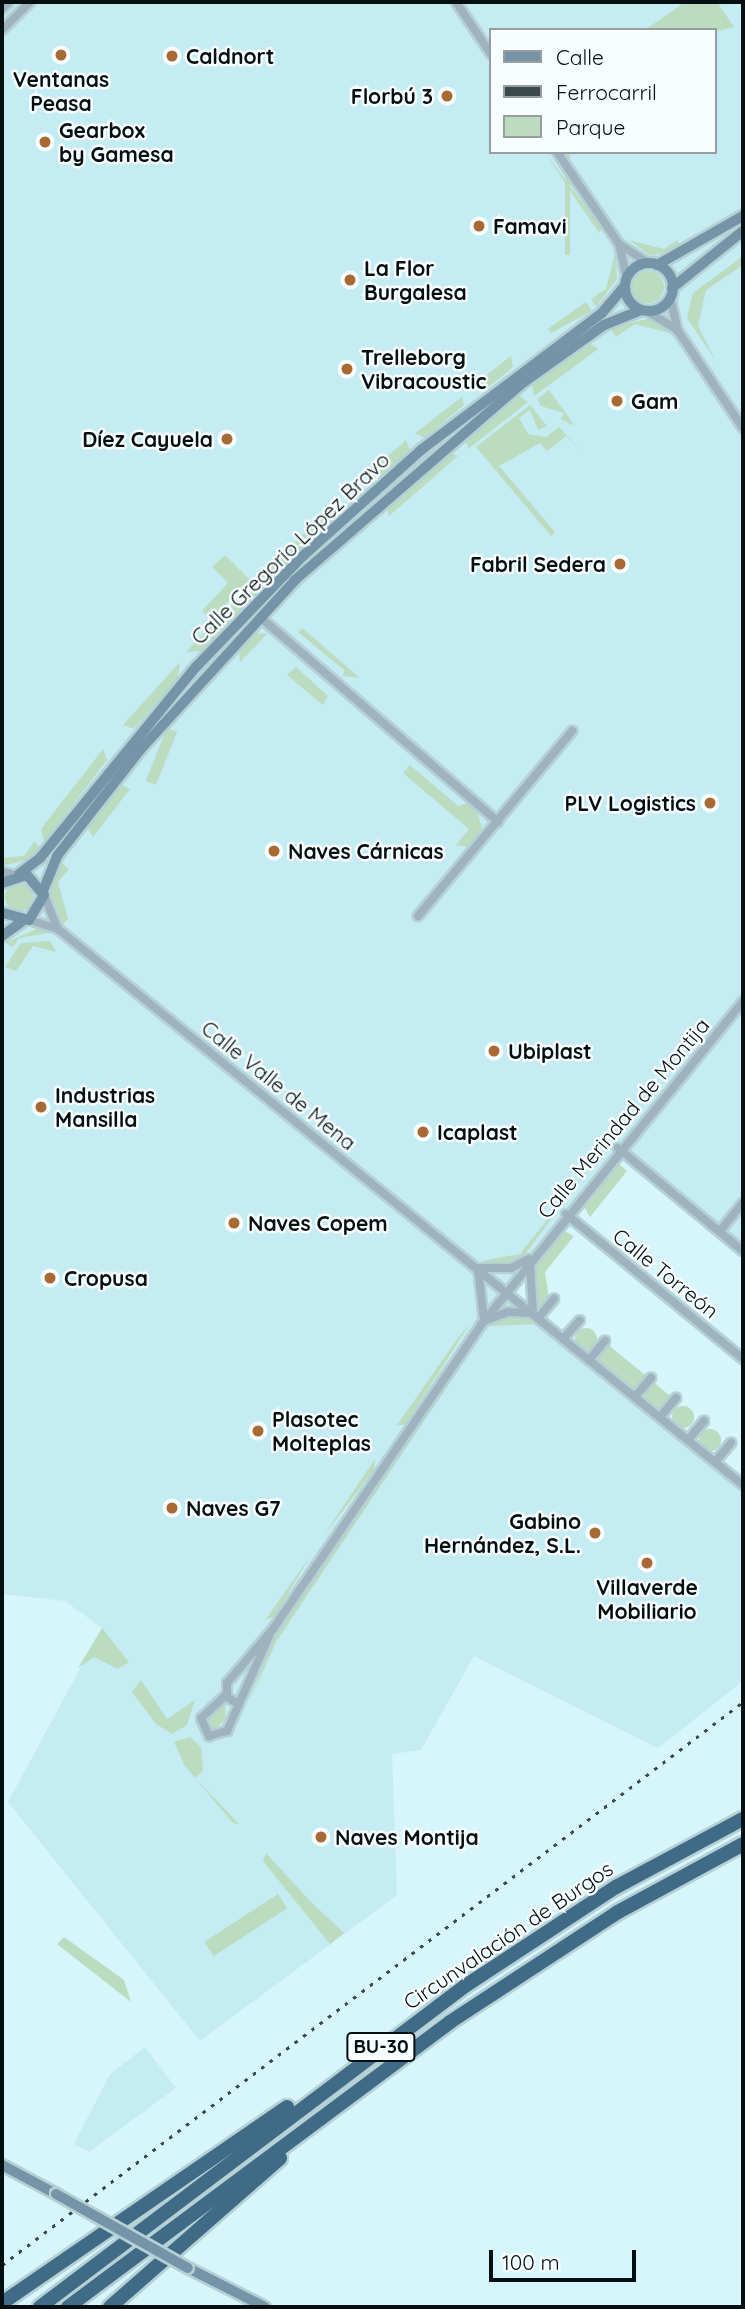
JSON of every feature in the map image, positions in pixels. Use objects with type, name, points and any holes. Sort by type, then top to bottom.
[{"type":"highway","name":"Circunvalación de Burgos","points":[[40,2307],[360,2063],[616,1887],[743,1819]]},
{"type":"highway","name":"Circunvalación de Burgos","points":[[68,2307],[363,2084],[553,1952],[743,1844]]},
{"type":"highway","points":[[2,2302],[360,2063]]},
{"type":"highway","points":[[110,2307],[363,2084]]},
{"type":"main road","points":[[743,216],[654,265],[671,292],[743,231]]},
{"type":"main road","name":"Calle Gregorio López Bravo","points":[[2,883],[40,858],[205,657],[303,556],[421,450],[602,313],[626,282],[654,265]]},
{"type":"main road","points":[[626,282],[629,301],[644,310]]},
{"type":"main road","name":"Calle Gregorio López Bravo","points":[[25,921],[43,893],[57,856],[120,774],[260,617],[373,507],[501,400],[604,325],[644,310],[671,292]]},
{"type":"main road","points":[[17,874],[35,880],[43,893]]},
{"type":"main road","points":[[2,913],[25,921]]},
{"type":"main road","points":[[2,936],[25,921]]},
{"type":"main road","points":[[2,2165],[188,2268],[265,2307]]},
{"type":"street","points":[[2,9],[9,2]]},
{"type":"street","points":[[2,30],[30,2]]},
{"type":"street","points":[[456,2],[490,53]]},
{"type":"street","points":[[558,154],[619,244],[626,282]]},
{"type":"street","points":[[619,244],[654,265]]},
{"type":"street","points":[[671,292],[678,331],[743,428]]},
{"type":"street","points":[[644,310],[678,331]]},
{"type":"street","name":"Calle Gregorio López Bravo","points":[[260,617],[498,821]]},
{"type":"street","points":[[418,916],[572,732]]},
{"type":"street","points":[[2,872],[17,874]]},
{"type":"street","name":"Calle Valle de Mena","points":[[43,893],[58,929]]},
{"type":"street","name":"Calle Valle de Mena","points":[[25,921],[58,929],[743,1485]]},
{"type":"street","name":"Calle Merindad de Montija","points":[[270,1633],[227,1731],[205,1734],[203,1713],[226,1695],[231,1677],[270,1633],[483,1322],[618,1148],[743,1001]]},
{"type":"street","points":[[618,1148],[743,1251]]},
{"type":"street","points":[[720,1231],[743,1203]]},
{"type":"street","name":"Calle Torreón","points":[[566,1214],[743,1359]]},
{"type":"street","points":[[531,1258],[511,1268],[478,1268],[483,1322],[508,1312],[536,1317]]},
{"type":"street","points":[[531,1258],[527,1290],[536,1317]]},
{"type":"street","points":[[536,1317],[554,1299]]},
{"type":"street","points":[[563,1339],[580,1320]]},
{"type":"street","points":[[589,1360],[605,1340]]},
{"type":"street","points":[[635,1397],[651,1378]]},
{"type":"street","points":[[660,1417],[676,1398]]},
{"type":"street","points":[[688,1440],[704,1421]]},
{"type":"street","points":[[715,1462],[731,1443]]},
{"type":"street","points":[[226,1695],[237,1703]]},
{"type":"shaded area","points":[[2,2],[743,2],[743,1251],[618,1148],[506,1291],[743,1485],[743,1681],[658,1748],[474,1656],[421,1750],[392,1754],[397,1895],[200,2041],[8,1802],[102,1628],[65,1601],[2,1594]]},
{"type":"shaded area","points":[[145,2047],[176,2088],[89,2152],[74,2144],[110,2074]]},
{"type":"green space","points":[[685,2],[717,2],[734,27],[717,31],[717,28],[648,28]]},
{"type":"green space","points":[[546,154],[602,229],[599,233]]},
{"type":"green space","points":[[565,154],[570,154],[570,255],[565,255]]},
{"type":"green space","points":[[629,240],[664,249],[677,240],[682,248],[651,256]]},
{"type":"green space","points":[[616,250],[617,279],[596,307],[591,299],[606,289]]},
{"type":"green space","points":[[743,256],[743,265],[706,290],[698,326],[716,361],[687,318],[693,293]]},
{"type":"green space","points":[[648,271],[659,276],[664,287],[659,298],[648,303],[637,298],[632,287],[637,276]]},
{"type":"green space","points":[[586,302],[592,311],[551,333],[548,329]]},
{"type":"green space","points":[[647,319],[673,334],[635,324],[616,337],[610,328]]},
{"type":"green space","points":[[591,344],[598,349],[534,396],[532,384]]},
{"type":"green space","points":[[511,356],[513,367],[485,390],[474,385]]},
{"type":"green space","points":[[549,390],[575,426],[561,419],[564,413],[541,406],[537,399]]},
{"type":"green space","points":[[518,395],[528,402],[468,449],[466,436]]},
{"type":"green space","points":[[462,397],[464,405],[425,438],[415,433]]},
{"type":"green space","points":[[530,405],[547,426],[538,430],[530,410],[519,418],[528,434],[546,437],[559,427],[585,456],[566,436],[547,451],[540,443],[499,466],[555,532],[551,536],[476,447]]},
{"type":"green space","points":[[406,440],[410,450],[377,479],[365,476]]},
{"type":"green space","points":[[449,452],[458,456],[389,516],[386,505]]},
{"type":"green space","points":[[331,507],[335,518],[273,577],[260,577]]},
{"type":"green space","points":[[225,555],[250,580],[211,619],[202,611],[228,583],[212,567]]},
{"type":"green space","points":[[253,582],[256,594],[202,651],[186,652]]},
{"type":"green space","points":[[302,628],[360,678],[343,676],[344,670],[298,632]]},
{"type":"green space","points":[[268,633],[240,662],[238,649],[252,634]]},
{"type":"green space","points":[[180,662],[178,678],[134,729],[123,725]]},
{"type":"green space","points":[[296,667],[328,696],[323,705],[287,675]]},
{"type":"green space","points":[[167,728],[177,732],[156,785],[146,781]]},
{"type":"green space","points":[[103,749],[107,760],[44,842],[41,829]]},
{"type":"green space","points":[[410,765],[458,806],[469,803],[477,811],[482,828],[468,847],[456,845],[469,829],[403,773]]},
{"type":"green space","points":[[122,785],[130,789],[93,837],[87,827]]},
{"type":"green space","points":[[34,842],[40,847],[27,860],[2,866],[2,858],[24,856]]},
{"type":"green space","points":[[61,862],[69,869],[58,882],[68,919],[63,924],[49,891]]},
{"type":"green space","points":[[19,883],[29,887],[33,897],[29,907],[19,911],[9,907],[5,897],[9,887]]},
{"type":"green space","points":[[37,929],[55,932],[19,938],[13,947],[5,943]]},
{"type":"green space","points":[[50,941],[56,952],[33,946],[16,971],[5,967],[21,943]]},
{"type":"green space","points":[[594,1161],[523,1257],[504,1265],[481,1261],[520,1254]]},
{"type":"green space","points":[[617,1162],[627,1171],[590,1217],[582,1203]]},
{"type":"green space","points":[[562,1230],[574,1236],[545,1272],[549,1298],[539,1311],[534,1269]]},
{"type":"green space","points":[[509,1315],[521,1315],[538,1324],[489,1326]]},
{"type":"green space","points":[[471,1322],[405,1425],[397,1425],[458,1338]]},
{"type":"green space","points":[[586,1328],[594,1331],[597,1339],[594,1347],[586,1350],[578,1347],[575,1339],[578,1331]]},
{"type":"green space","points":[[485,1330],[276,1642],[249,1703],[274,1638]]},
{"type":"green space","points":[[607,1344],[646,1375],[635,1389],[596,1358]]},
{"type":"green space","points":[[653,1382],[670,1396],[659,1409],[642,1395]]},
{"type":"green space","points":[[683,1406],[691,1409],[694,1417],[691,1425],[683,1428],[675,1425],[672,1417],[675,1409]]},
{"type":"green space","points":[[710,1429],[718,1432],[721,1440],[718,1448],[710,1451],[702,1448],[699,1440],[702,1432]]},
{"type":"green space","points":[[375,1459],[374,1470],[322,1538]]},
{"type":"green space","points":[[311,1555],[274,1617],[266,1619]]},
{"type":"green space","points":[[102,1628],[129,1662],[118,1669],[94,1657],[78,1668]]},
{"type":"green space","points":[[141,1680],[167,1719],[195,1700],[187,1725],[172,1734],[156,1724],[132,1692]]},
{"type":"green space","points":[[225,1704],[226,1720],[213,1730],[208,1720]]},
{"type":"green space","points":[[190,1737],[201,1747],[203,1771],[195,1778],[185,1766],[174,1742]]},
{"type":"green space","points":[[196,1779],[239,1824],[233,1823]]},
{"type":"green space","points":[[266,1853],[344,1933],[330,1944],[263,1861]]},
{"type":"green space","points":[[278,1894],[287,1908],[213,1956],[204,1942]]},
{"type":"green space","points":[[64,1937],[124,1980],[131,2002],[57,1944]]},
{"type":"railway","points":[[2,2265],[743,1702]]},
{"type":"place","name":"Ventanas Peasa","points":[[61,55]]},
{"type":"place","name":"Caldnort","points":[[172,56]]},
{"type":"place","name":"Florbú 3","points":[[447,96]]},
{"type":"place","name":"Gearbox by Gamesa","points":[[45,142]]},
{"type":"place","name":"Famavi","points":[[479,226]]},
{"type":"place","name":"La Flor Burgalesa","points":[[350,280]]},
{"type":"place","name":"Trelleborg Vibracoustic","points":[[347,369]]},
{"type":"place","name":"Gam","points":[[617,401]]},
{"type":"place","name":"Díez Cayuela","points":[[227,439]]},
{"type":"place","name":"Fabril Sedera","points":[[620,564]]},
{"type":"place","name":"PLV Logistics","points":[[710,803]]},
{"type":"place","name":"Naves Cárnicas","points":[[274,851]]},
{"type":"place","name":"Ubiplast","points":[[494,1051]]},
{"type":"place","name":"Industrias Mansilla","points":[[41,1107]]},
{"type":"place","name":"Icaplast","points":[[423,1132]]},
{"type":"place","name":"Naves Copem","points":[[234,1223]]},
{"type":"place","name":"Cropusa","points":[[50,1278]]},
{"type":"place","name":"Plasotec Molteplas","points":[[258,1431]]},
{"type":"place","name":"Naves G7","points":[[172,1508]]},
{"type":"place","name":"Gabino Hernández, S.L.","points":[[595,1533]]},
{"type":"place","name":"Villaverde Mobiliario","points":[[647,1563]]},
{"type":"place","name":"Naves Montija","points":[[321,1837]]}]
